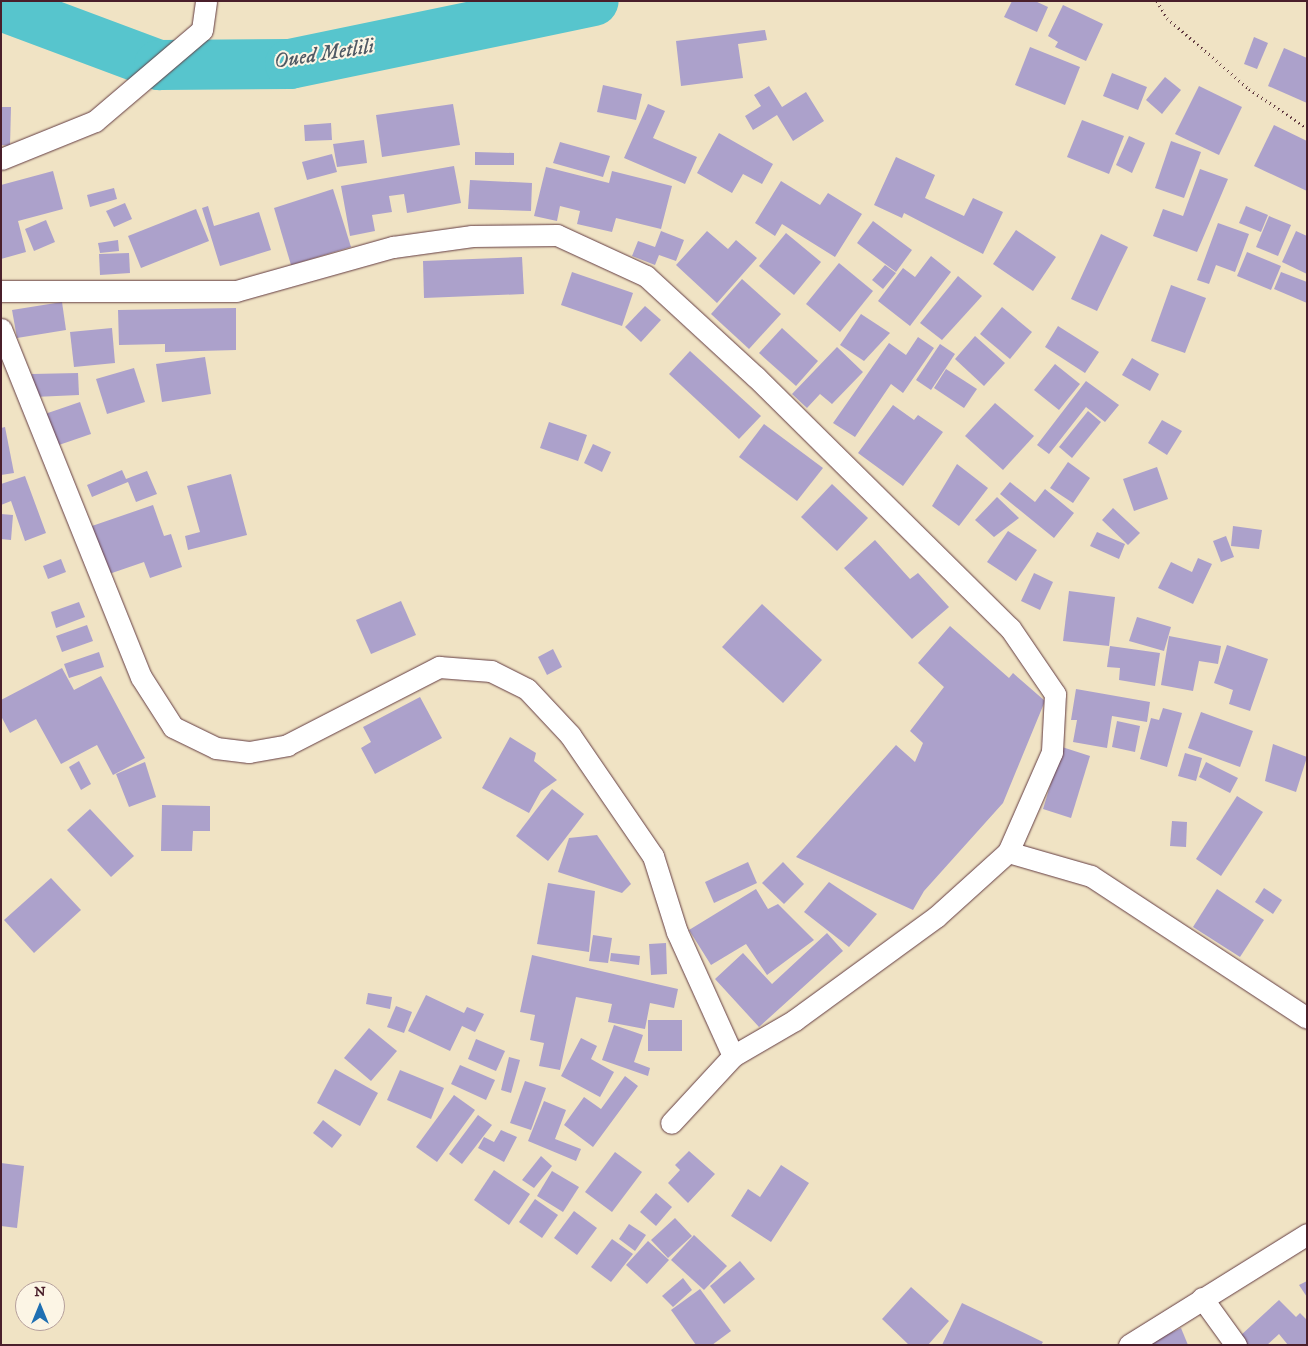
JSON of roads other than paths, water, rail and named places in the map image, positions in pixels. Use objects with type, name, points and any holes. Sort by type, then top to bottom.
[{"type":"street","points":[[1,159],[95,121],[202,30],[206,1]]},
{"type":"street","points":[[1,291],[236,291],[393,247],[472,236],[557,235],[646,276],[756,377],[1010,628],[1055,694],[1052,752],[1008,852],[928,922],[795,1020],[733,1056],[671,1123]]},
{"type":"street","points":[[1,330],[141,677],[173,727],[216,748],[249,752],[286,745],[439,668],[491,671],[527,689],[570,735],[654,856],[677,932],[733,1056]]},
{"type":"street","points":[[1008,852],[1091,876],[1307,1018]]},
{"type":"street","points":[[1128,1345],[1307,1234]]},
{"type":"street","points":[[1202,1298],[1236,1345]]},
{"type":"waterway","name":"Oued Metlili","points":[[1,6],[159,65],[290,64],[594,1]]}]
